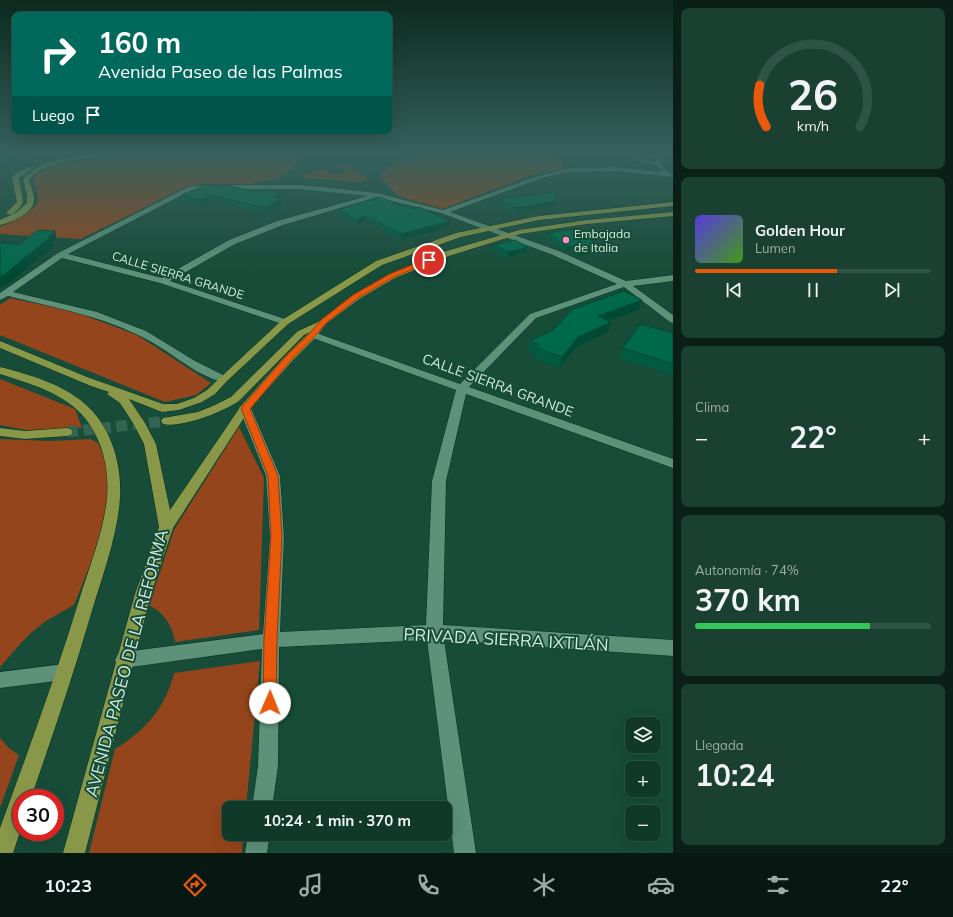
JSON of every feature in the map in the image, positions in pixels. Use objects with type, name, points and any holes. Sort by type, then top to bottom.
[{"type":"main road","points":[[0,218],[19,205],[20,200],[18,194]]},
{"type":"main road","points":[[0,223],[22,212],[30,204],[30,194]]},
{"type":"main road","points":[[88,380],[162,408],[179,407],[198,400],[211,392],[285,322],[379,263],[489,228],[539,218],[673,204]]},
{"type":"main road","points":[[167,421],[201,415],[227,405],[235,399],[301,333],[323,322],[356,297],[392,276],[446,254],[509,235],[573,224],[673,214]]},
{"type":"main road","points":[[166,527],[245,408],[290,357],[313,335],[323,322]]},
{"type":"main road","name":"AVENIDA PASEO DE LA REFORMA","points":[[0,344],[88,380],[124,401],[142,428],[150,444],[166,527],[142,594],[74,853]]},
{"type":"main road","points":[[0,370],[61,392],[90,414],[99,429],[112,463],[114,485],[111,520],[89,596],[24,789]]},
{"type":"main road","points":[[0,432],[25,435],[67,432]]},
{"type":"main road","points":[[2,853],[12,824]]},
{"type":"street","points":[[3,295],[62,255],[179,194]]},
{"type":"street","points":[[365,194],[377,195],[443,212],[556,252],[625,284],[673,320]]},
{"type":"street","points":[[443,212],[493,194]]},
{"type":"street","points":[[163,281],[232,242],[280,223],[377,195]]},
{"type":"street","name":"CALLE SIERRA GRANDE","points":[[62,255],[163,281],[285,322]]},
{"type":"street","points":[[465,853],[434,632],[439,481],[462,388],[533,316],[625,284],[673,278]]},
{"type":"street","points":[[3,295],[94,314],[143,333],[191,363],[223,379]]},
{"type":"street","name":"CALLE SIERRA GRANDE","points":[[313,335],[673,464]]},
{"type":"street","points":[[245,408],[273,476],[277,536],[271,640],[268,766],[263,801]]},
{"type":"street","name":"PRIVADA SIERRA IXTLÁN","points":[[124,660],[271,640],[434,632],[673,648]]},
{"type":"street","points":[[0,680],[64,672]]},
{"type":"street","points":[[256,853],[258,841]]},
{"type":"shaded area","points":[[37,194],[172,194],[81,239],[0,234],[0,227],[33,209],[38,197]]},
{"type":"shaded area","points":[[396,194],[482,194],[443,209],[398,196]]},
{"type":"shaded area","points":[[10,298],[73,311],[137,335],[211,383],[196,395],[165,402],[0,335],[0,305]]},
{"type":"shaded area","points":[[0,379],[75,409],[82,428],[26,430],[0,425]]},
{"type":"shaded area","points":[[239,427],[264,478],[259,630],[175,642],[172,630],[163,615],[149,605],[174,530]]},
{"type":"shaded area","points":[[0,439],[48,441],[90,439],[98,443],[104,457],[107,471],[107,503],[104,520],[92,560],[74,605],[46,621],[32,632],[0,667]]},
{"type":"shaded area","points":[[260,661],[247,801],[222,801],[222,841],[243,841],[242,853],[89,853],[115,749],[136,734],[153,717],[166,697],[174,673]]},
{"type":"shaded area","points":[[0,738],[9,748],[19,755],[0,808]]},
{"type":"building","points":[[279,194],[273,197],[282,199],[265,208],[211,195],[201,200],[182,195]]},
{"type":"building","points":[[541,194],[555,194],[556,201],[515,208],[501,199]]},
{"type":"building","points":[[380,197],[412,209],[419,207],[450,221],[401,234],[366,216],[357,219],[338,210]]},
{"type":"building","points":[[576,229],[603,248],[579,251],[571,246],[567,247],[547,233]]},
{"type":"building","points":[[38,230],[55,231],[48,237],[51,237],[0,278],[0,243],[20,244]]},
{"type":"building","points":[[515,240],[528,247],[508,252],[494,245]]},
{"type":"building","points":[[624,291],[642,300],[598,316],[611,322],[578,337],[562,357],[537,348],[539,345],[531,340],[553,330],[573,309]]},
{"type":"building","points":[[640,324],[673,333],[673,364],[623,348]]},
{"type":"tunnel","points":[[67,432],[167,421]]},
{"type":"place","name":"Embajada de Italia","points":[[566,240]]},
{"type":"route","points":[[270,703],[271,640],[277,536],[273,476],[245,408],[290,357],[313,335],[323,322],[356,297],[392,276],[429,260]]}]
